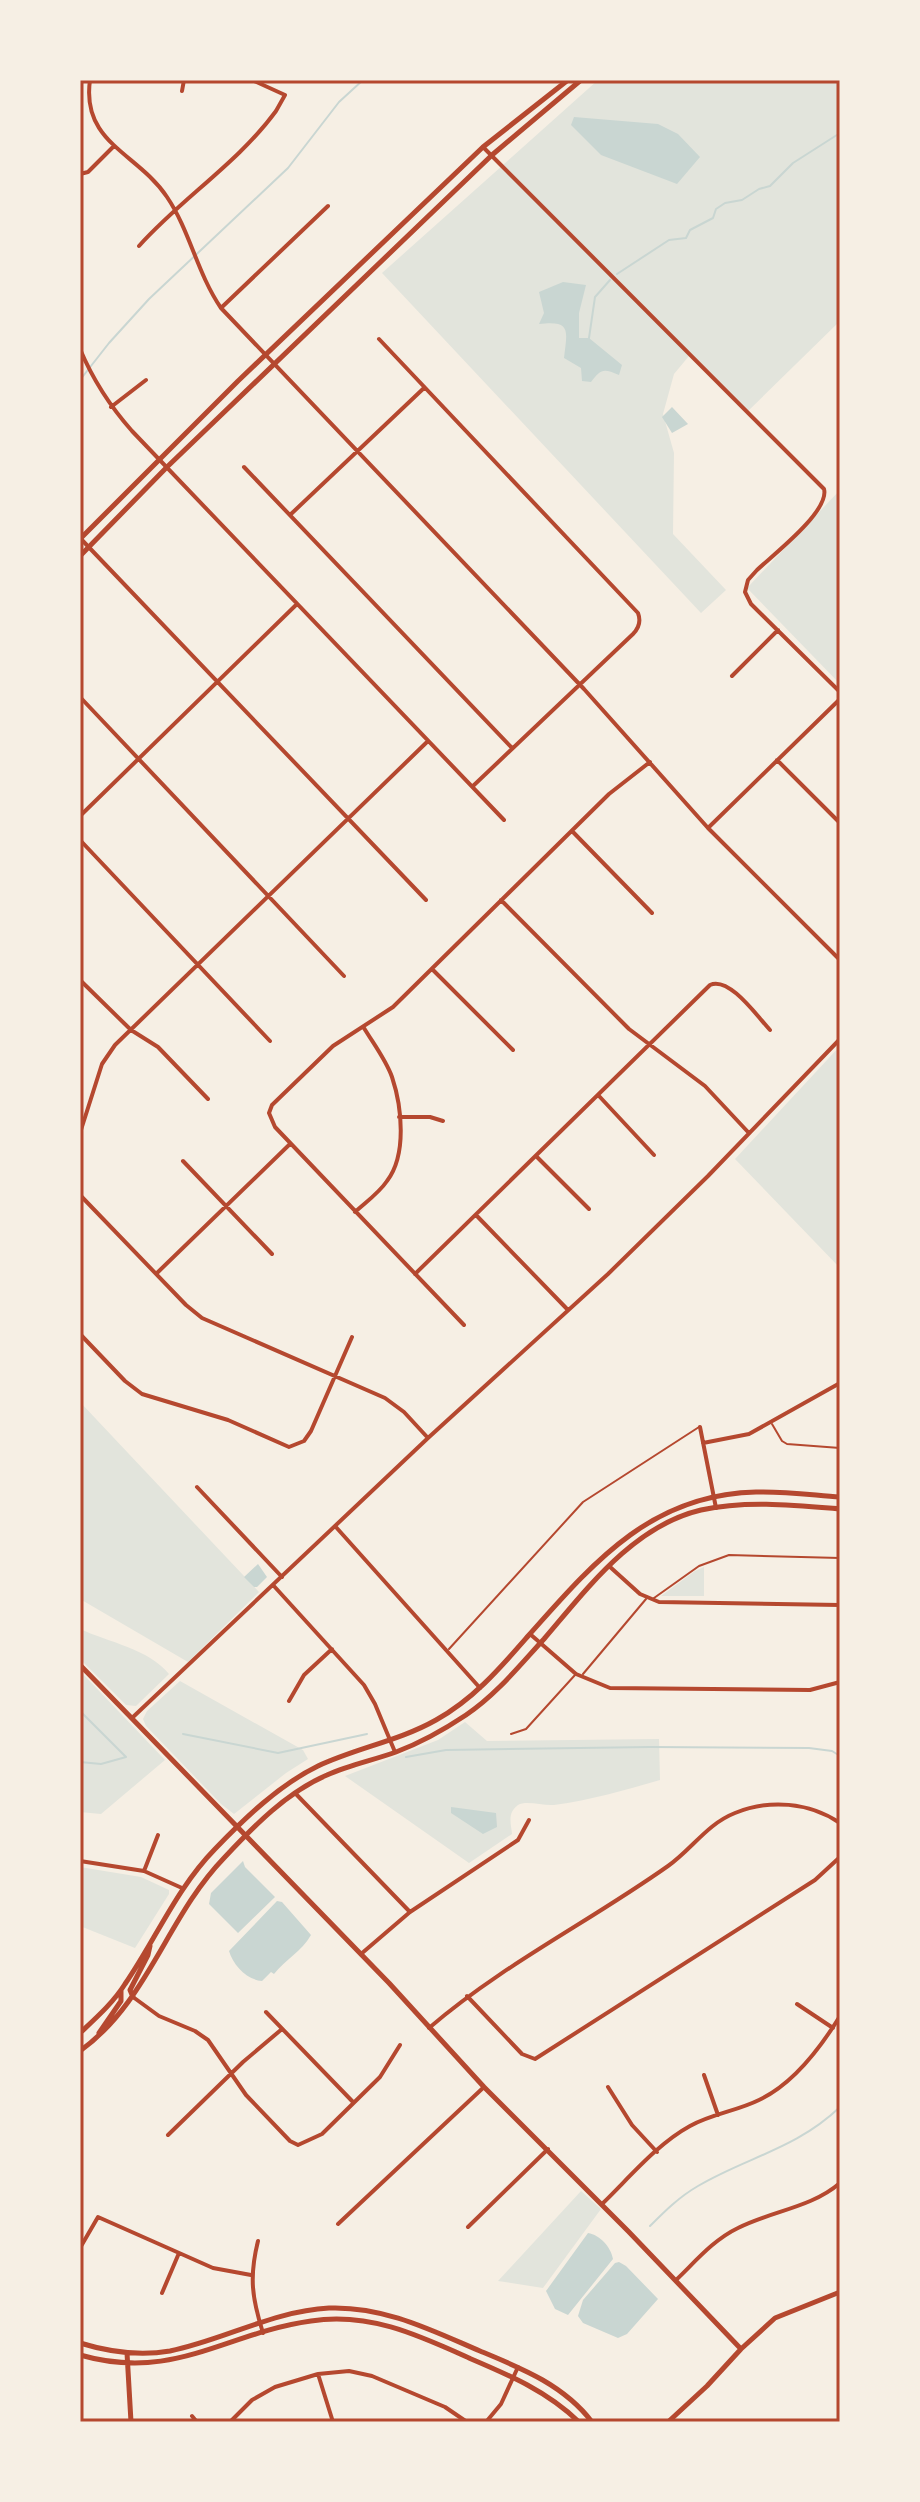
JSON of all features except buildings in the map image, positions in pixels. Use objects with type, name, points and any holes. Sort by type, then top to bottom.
[{"type":"main road","points":[[80,539],[159,458],[483,147],[568,80]]},
{"type":"main road","points":[[80,556],[167,467],[492,155],[580,81]]},
{"type":"main road","points":[[80,2033],[121,1990],[182,1888],[203,1861],[237,1828],[276,1793],[317,1766],[436,1720],[480,1688],[592,1565],[631,1532],[667,1512],[714,1497],[756,1492],[840,1497]]},
{"type":"main road","points":[[80,2051],[133,1997],[192,1895],[205,1877],[245,1837],[295,1793],[328,1774],[395,1752],[466,1715],[489,1697],[609,1566],[633,1545],[672,1520],[716,1508],[771,1504],[840,1509]]},
{"type":"main road","points":[[80,1665],[360,1954],[484,2087],[741,2349]]},
{"type":"main road","points":[[133,1997],[130,1990],[148,1955],[150,1941]]},
{"type":"main road","points":[[96,2037],[121,2001],[121,1990]]},
{"type":"main road","points":[[668,2422],[762,2328],[785,2312],[840,2292]]},
{"type":"main road","points":[[80,2343],[127,2353],[169,2351],[260,2322],[310,2310],[342,2308],[377,2311],[418,2324],[518,2367],[557,2389],[592,2422]]},
{"type":"main road","points":[[80,2355],[127,2364],[170,2361],[312,2320],[375,2322],[415,2334],[514,2377],[551,2397],[579,2422]]},
{"type":"main road","points":[[127,2353],[131,2422]]},
{"type":"street","points":[[90,80],[90,113],[102,135],[159,186],[175,211],[198,267],[221,308],[579,684],[708,828],[840,960]]},
{"type":"street","points":[[182,91],[184,80]]},
{"type":"street","points":[[139,246],[271,118],[285,95],[252,80]]},
{"type":"street","points":[[80,174],[88,172],[114,146]]},
{"type":"street","points":[[483,147],[824,489],[826,497],[819,510],[757,570],[745,586],[746,598],[840,692]]},
{"type":"street","points":[[221,308],[328,206]]},
{"type":"street","points":[[379,339],[638,613],[637,630],[473,786]]},
{"type":"street","points":[[80,349],[111,407],[504,820]]},
{"type":"street","points":[[111,407],[146,380]]},
{"type":"street","points":[[290,515],[424,388]]},
{"type":"street","points":[[244,467],[512,748]]},
{"type":"street","points":[[80,539],[426,900]]},
{"type":"street","points":[[80,816],[297,604]]},
{"type":"street","points":[[732,676],[778,630]]},
{"type":"street","points":[[80,697],[344,976]]},
{"type":"street","points":[[708,828],[840,699]]},
{"type":"street","points":[[80,1133],[102,1064],[115,1045],[428,741]]},
{"type":"street","points":[[777,760],[840,823]]},
{"type":"street","points":[[464,1325],[290,1144],[275,1127],[269,1113],[272,1105],[333,1046],[393,1007],[609,794],[650,762]]},
{"type":"street","points":[[572,831],[652,913]]},
{"type":"street","points":[[80,840],[270,1041]]},
{"type":"street","points":[[501,900],[629,1029],[705,1086],[748,1132]]},
{"type":"street","points":[[432,969],[513,1050]]},
{"type":"street","points":[[80,980],[131,1030],[158,1047],[208,1099]]},
{"type":"street","points":[[415,1274],[715,982],[732,989],[770,1030]]},
{"type":"street","points":[[355,1212],[393,1173],[400,1146],[392,1075],[364,1028]]},
{"type":"street","points":[[131,1719],[708,1176],[840,1039]]},
{"type":"street","points":[[599,1096],[654,1155]]},
{"type":"street","points":[[399,1117],[430,1117],[443,1121]]},
{"type":"street","points":[[156,1273],[290,1144]]},
{"type":"street","points":[[536,1156],[589,1209]]},
{"type":"street","points":[[183,1161],[272,1254]]},
{"type":"street","points":[[80,1195],[202,1318],[393,1403],[428,1438]]},
{"type":"street","points":[[476,1215],[568,1310]]},
{"type":"street","points":[[80,1334],[125,1381],[142,1394],[228,1420],[284,1447],[294,1446],[307,1437],[352,1337]]},
{"type":"street","points":[[703,1443],[749,1434],[840,1383]]},
{"type":"street","points":[[700,1427],[716,1508]]},
{"type":"street","points":[[197,1487],[282,1577]]},
{"type":"street","points":[[335,1526],[480,1688]]},
{"type":"street","points":[[609,1566],[649,1599],[676,1604],[840,1605]]},
{"type":"street","points":[[273,1584],[364,1685],[395,1752]]},
{"type":"street","points":[[530,1634],[578,1676],[610,1688],[810,1690],[840,1682]]},
{"type":"street","points":[[289,1701],[304,1675],[332,1649]]},
{"type":"street","points":[[295,1793],[410,1912]]},
{"type":"street","points":[[429,2029],[467,1996],[672,1863],[706,1830],[735,1813],[770,1804],[787,1805],[817,1810],[840,1823]]},
{"type":"street","points":[[360,1954],[410,1912],[518,1840],[529,1820]]},
{"type":"street","points":[[144,1871],[158,1835]]},
{"type":"street","points":[[467,1996],[522,2054],[535,2059],[815,1880],[840,1857]]},
{"type":"street","points":[[80,1861],[144,1871],[182,1888]]},
{"type":"street","points":[[133,1997],[173,2024],[202,2035],[246,2095],[290,2141],[298,2145],[306,2144],[322,2134],[386,2071],[400,2045]]},
{"type":"street","points":[[797,2004],[833,2028]]},
{"type":"street","points":[[266,2012],[353,2103]]},
{"type":"street","points":[[602,2204],[690,2125],[760,2100],[778,2088],[811,2056],[840,2016]]},
{"type":"street","points":[[168,2135],[282,2029]]},
{"type":"street","points":[[704,2075],[718,2115]]},
{"type":"street","points":[[338,2224],[484,2087]]},
{"type":"street","points":[[608,2087],[632,2125],[657,2152]]},
{"type":"street","points":[[468,2227],[548,2149]]},
{"type":"street","points":[[675,2281],[712,2246],[736,2229],[819,2198],[840,2183]]},
{"type":"street","points":[[80,2248],[98,2217],[226,2272],[251,2275]]},
{"type":"street","points":[[258,2241],[251,2275],[263,2333]]},
{"type":"street","points":[[162,2293],[179,2253]]},
{"type":"street","points":[[486,2422],[497,2411],[518,2367]]},
{"type":"street","points":[[230,2422],[262,2393],[318,2374],[349,2371],[372,2376],[445,2407],[467,2422]]},
{"type":"street","points":[[318,2374],[333,2422]]},
{"type":"street","points":[[192,2416],[197,2422]]},
{"type":"lane","points":[[771,1422],[787,1444],[840,1448]]},
{"type":"lane","points":[[447,1651],[583,1502],[700,1427]]},
{"type":"lane","points":[[511,1734],[526,1729],[649,1599],[682,1576],[722,1556],[735,1554],[840,1558]]},
{"type":"shaded area","points":[[598,80],[840,80],[840,321],[746,413],[689,356],[674,374],[663,414],[674,453],[673,534],[726,590],[701,613],[382,273]]},
{"type":"shaded area","points":[[574,117],[658,124],[678,134],[700,157],[677,184],[601,155],[571,125]]},
{"type":"shaded area","points":[[563,282],[586,285],[579,313],[579,338],[589,338],[622,365],[619,375],[603,371],[591,382],[582,381],[581,368],[564,358],[565,329],[557,324],[539,324],[544,313],[539,292]]},
{"type":"shaded area","points":[[672,407],[688,424],[672,433],[662,417]]},
{"type":"shaded area","points":[[840,490],[840,684],[747,588]]},
{"type":"shaded area","points":[[840,1046],[840,1268],[735,1159]]},
{"type":"shaded area","points":[[80,1402],[259,1592],[188,1662],[80,1599]]},
{"type":"shaded area","points":[[258,1564],[267,1577],[254,1587],[244,1577]]},
{"type":"shaded area","points":[[704,1567],[704,1596],[661,1596],[695,1571]]},
{"type":"shaded area","points":[[80,1629],[151,1658],[169,1674],[136,1706],[126,1705],[80,1659]]},
{"type":"shaded area","points":[[80,1671],[165,1760],[101,1814],[80,1812]]},
{"type":"shaded area","points":[[180,1681],[303,1750],[308,1759],[234,1814],[146,1726],[143,1719],[147,1711]]},
{"type":"shaded area","points":[[465,1722],[487,1741],[659,1739],[660,1780],[568,1803],[518,1805],[511,1815],[512,1834],[469,1863],[345,1776],[438,1740]]},
{"type":"shaded area","points":[[451,1807],[496,1813],[497,1827],[483,1834],[451,1813]]},
{"type":"shaded area","points":[[243,1861],[245,1867],[275,1897],[238,1933],[209,1904],[211,1893]]},
{"type":"shaded area","points":[[80,1867],[141,1877],[169,1890],[135,1948],[80,1926]]},
{"type":"shaded area","points":[[277,1901],[282,1902],[311,1935],[274,1974],[271,1972],[262,1981],[256,1980],[241,1971],[229,1951]]},
{"type":"shaded area","points":[[581,2191],[601,2209],[543,2288],[498,2281]]},
{"type":"shaded area","points":[[588,2233],[604,2242],[613,2259],[568,2315],[555,2309],[546,2291]]},
{"type":"shaded area","points":[[619,2262],[658,2299],[627,2334],[618,2338],[583,2323],[578,2316],[583,2300]]},
{"type":"waterway","points":[[80,380],[149,299],[288,168],[339,102],[363,80]]},
{"type":"waterway","points":[[617,274],[669,240],[686,238],[690,230],[713,218],[716,209],[725,203],[742,200],[770,186],[793,163],[840,133]]},
{"type":"waterway","points":[[589,338],[595,297],[610,280]]},
{"type":"waterway","points":[[80,1711],[126,1757],[101,1764],[80,1762]]},
{"type":"waterway","points":[[183,1734],[278,1753],[367,1734]]},
{"type":"waterway","points":[[406,1757],[446,1750],[650,1747],[809,1748],[832,1751],[840,1756]]},
{"type":"waterway","points":[[650,2226],[691,2190],[789,2143],[840,2107]]}]
